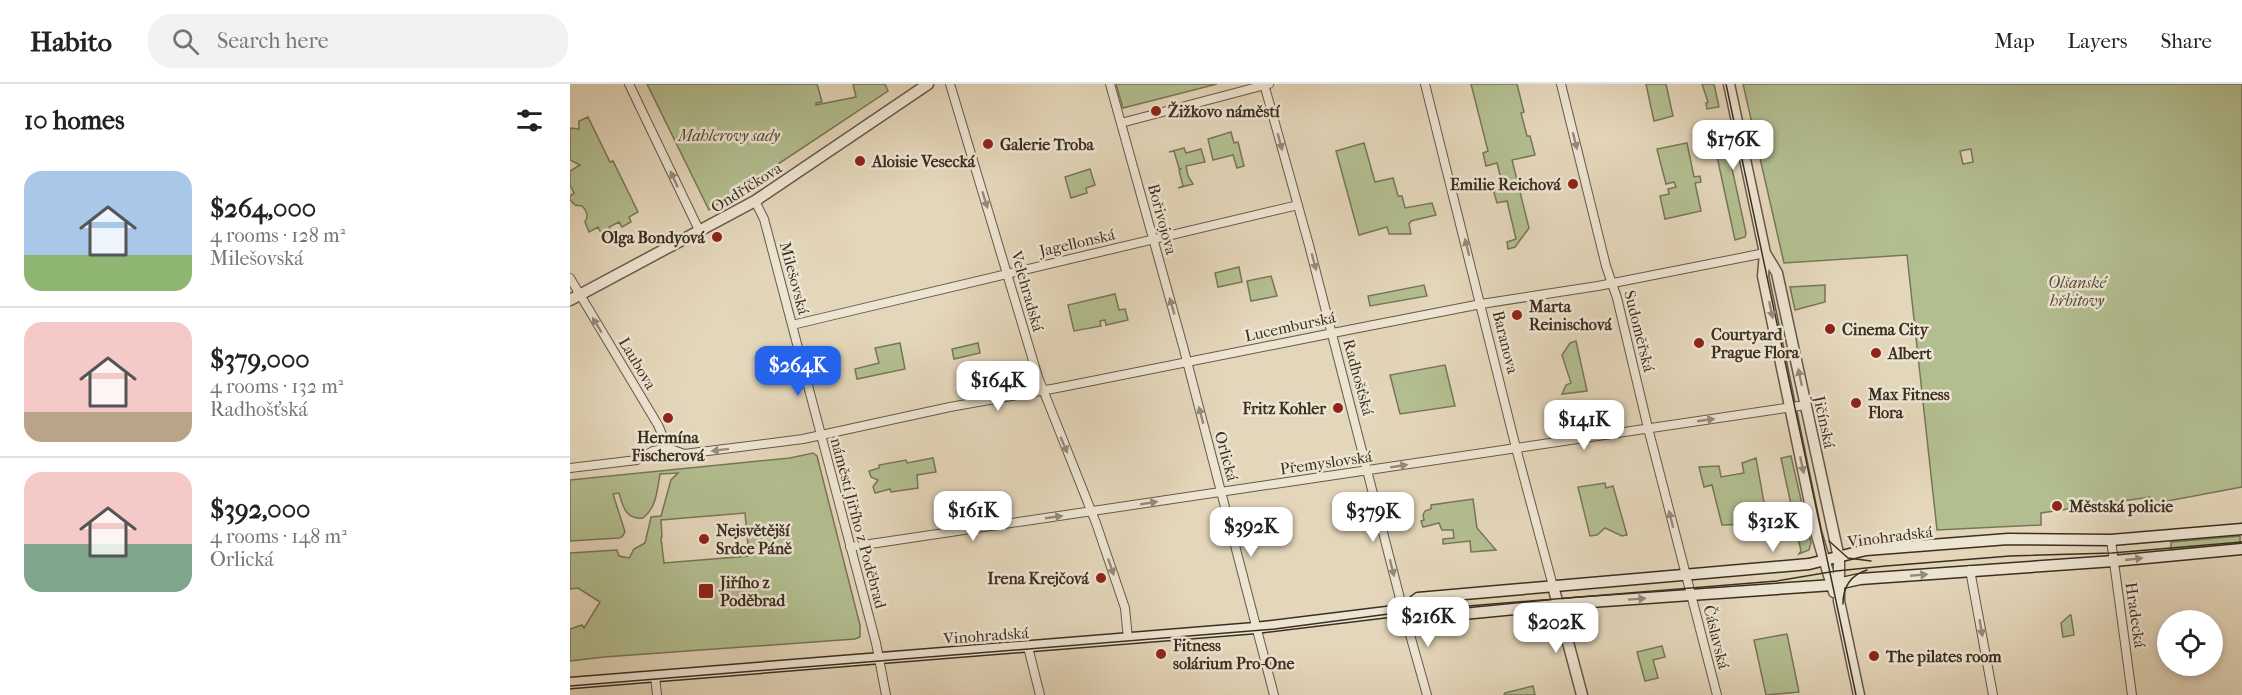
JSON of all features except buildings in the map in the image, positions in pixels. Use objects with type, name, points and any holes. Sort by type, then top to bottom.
[{"type":"main road","name":"Ondříčkova","points":[[570,300],[755,201],[928,84]]},
{"type":"main road","name":"Jičínská","points":[[1730,84],[1765,253],[1763,276],[1816,532],[1835,585],[1859,695]]},
{"type":"main road","name":"Jičínská","points":[[1765,253],[1777,273],[1839,558],[1835,585]]},
{"type":"main road","name":"Vinohradská","points":[[570,683],[1255,628],[1402,610],[1422,618],[1558,606],[1689,586],[1825,561],[1866,550],[2008,539],[2111,540],[2242,529]]},
{"type":"main road","name":"Vinohradská","points":[[1402,610],[1418,598],[1553,586],[1835,585],[1860,579],[2114,561],[2242,549]]},
{"type":"main road","name":"Baranova","points":[[1553,586],[1582,695]]},
{"type":"street","points":[[629,84],[700,232]]},
{"type":"street","name":"Velehradská","points":[[950,84],[1042,391],[1092,512],[1125,608],[1128,639]]},
{"type":"street","name":"Bořivojova","points":[[1110,84],[1187,362]]},
{"type":"street","points":[[1121,123],[1266,84]]},
{"type":"street","name":"Radhošťská","points":[[1266,84],[1368,471],[1402,610],[1427,695]]},
{"type":"street","name":"Baranova","points":[[1425,84],[1553,586]]},
{"type":"street","name":"Sudoměřská","points":[[1561,84],[1689,586]]},
{"type":"street","name":"Milešovská","points":[[755,201],[764,219],[821,434]]},
{"type":"street","name":"Jagellonská","points":[[792,325],[1298,205]]},
{"type":"street","name":"Lucemburská","points":[[821,434],[1481,304],[1612,283],[1765,253]]},
{"type":"street","name":"Laubova","points":[[570,278],[658,425],[668,448]]},
{"type":"street","name":"Orlická","points":[[1187,362],[1274,695]]},
{"type":"street","name":"Přemyslovská","points":[[850,547],[1806,405]]},
{"type":"street","name":"náměstí Jiřího z Poděbrad","points":[[570,468],[637,460],[653,451],[668,448],[684,454],[783,442],[821,434],[879,658],[886,695]]},
{"type":"street","name":"Hradecká","points":[[2111,540],[2132,695]]},
{"type":"street","points":[[1970,570],[1993,695]]},
{"type":"street","name":"Čáslavská","points":[[1689,586],[1717,695]]},
{"type":"street","points":[[1028,647],[1040,695]]},
{"type":"street","points":[[655,676],[657,695]]},
{"type":"green space","name":"Mahlerovy sady","points":[[647,84],[817,84],[822,102],[816,105],[856,97],[853,84],[885,84],[888,91],[709,210]]},
{"type":"green space","points":[[1116,84],[1217,84],[1123,108]]},
{"type":"green space","points":[[1471,84],[1517,84],[1524,112],[1521,113],[1535,155],[1512,160],[1529,228],[1515,247],[1508,249],[1507,242],[1516,239],[1507,201],[1497,203],[1492,186],[1502,183],[1497,163],[1486,166],[1483,153],[1488,151]]},
{"type":"green space","points":[[1646,84],[1666,84],[1673,116],[1654,121]]},
{"type":"green space","points":[[1702,84],[1714,84],[1719,107],[1707,109],[1706,103],[1708,102]]},
{"type":"green space","name":"Olšanské hřbitovy","points":[[1743,84],[2242,84],[2242,487],[2152,504],[2150,497],[2041,513],[2041,525],[1937,530],[1907,255],[1784,263]],"holes":[[[1971,149],[1973,162],[1963,164],[1960,151]]]},
{"type":"green space","points":[[588,117],[638,212],[629,217],[631,222],[622,227],[619,222],[609,227],[612,232],[603,237],[598,227],[589,232],[585,222],[587,216],[585,210],[570,200],[570,196],[574,193],[570,185],[570,171],[580,165],[570,160],[570,128],[579,129],[579,121]]},
{"type":"green space","points":[[1231,132],[1234,143],[1238,142],[1244,166],[1237,168],[1233,155],[1213,160],[1208,139]]},
{"type":"green space","points":[[1725,136],[1746,233],[1745,237],[1735,240],[1713,138]]},
{"type":"green space","points":[[1364,143],[1375,182],[1393,178],[1398,196],[1402,196],[1405,208],[1432,203],[1436,215],[1411,221],[1409,224],[1411,234],[1389,234],[1387,227],[1359,235],[1336,151]]},
{"type":"green space","points":[[1687,143],[1694,177],[1700,176],[1701,182],[1695,183],[1701,211],[1665,219],[1660,196],[1669,194],[1668,189],[1676,187],[1674,182],[1666,184],[1657,149]]},
{"type":"green space","points":[[1184,148],[1186,153],[1201,149],[1205,162],[1186,166],[1193,184],[1178,188],[1183,186],[1179,170],[1181,169],[1174,151],[1169,152]]},
{"type":"green space","points":[[1090,169],[1095,185],[1086,188],[1087,193],[1071,198],[1065,177]]},
{"type":"green space","points":[[1239,267],[1242,282],[1218,287],[1215,273]]},
{"type":"green space","points":[[1271,276],[1277,296],[1251,301],[1247,281]]},
{"type":"green space","points":[[1424,285],[1427,296],[1370,306],[1368,296]]},
{"type":"green space","points":[[1825,285],[1825,302],[1795,310],[1790,287]]},
{"type":"green space","points":[[1115,294],[1119,310],[1125,309],[1128,320],[1106,325],[1105,320],[1100,321],[1101,326],[1074,331],[1068,305]]},
{"type":"green space","points":[[1576,341],[1587,391],[1562,394],[1566,385],[1571,383],[1562,355],[1570,343]]},
{"type":"green space","points":[[900,343],[905,369],[857,379],[855,369],[879,363],[875,348]]},
{"type":"green space","points":[[978,343],[980,353],[954,359],[952,349]]},
{"type":"green space","points":[[1445,365],[1455,406],[1400,414],[1390,375]]},
{"type":"green space","points":[[813,453],[817,456],[860,625],[860,637],[570,661],[570,629],[582,625],[584,628],[600,602],[578,588],[570,589],[570,553],[617,550],[619,556],[629,558],[634,549],[645,543],[651,517],[661,516],[671,480],[678,473],[660,474],[654,503],[643,518],[629,515],[619,493],[613,494],[625,532],[619,538],[570,541],[570,480],[790,458]],"holes":[[[745,513],[749,556],[664,563],[661,520]]]},
{"type":"green space","points":[[1791,456],[1811,543],[1809,550],[1799,554],[1801,551],[1781,458]]},
{"type":"green space","points":[[933,458],[936,472],[917,475],[918,488],[891,492],[890,489],[875,493],[873,487],[878,480],[871,477],[869,471],[879,468],[879,465]]},
{"type":"green space","points":[[1756,458],[1769,530],[1752,531],[1751,524],[1722,525],[1712,485],[1704,487],[1699,467],[1719,466],[1721,477],[1744,473],[1742,463]]},
{"type":"green space","points":[[1605,483],[1606,488],[1613,486],[1627,535],[1622,536],[1605,528],[1597,535],[1590,536],[1578,487]]},
{"type":"green space","points":[[1473,499],[1477,528],[1496,550],[1471,552],[1470,541],[1443,544],[1443,539],[1454,538],[1453,530],[1442,530],[1439,523],[1423,527],[1421,521],[1424,520],[1423,515],[1425,511],[1431,509],[1431,505]]},
{"type":"green space","points":[[2240,536],[2240,545],[2171,551],[2171,542]]},
{"type":"green space","points":[[2070,615],[2074,635],[2063,637],[2061,623]]},
{"type":"green space","points":[[1787,634],[1799,692],[1766,695],[1754,640]]},
{"type":"green space","points":[[1662,646],[1665,657],[1653,660],[1658,678],[1645,681],[1637,652]]},
{"type":"green space","points":[[1533,686],[1535,695],[1504,695],[1505,693]]},
{"type":"tram line","points":[[1726,84],[1856,695]]},
{"type":"tram line","points":[[1829,541],[1848,558],[1871,561]]},
{"type":"tram line","points":[[570,686],[1275,629],[1419,610],[1777,581],[1836,571],[1886,566],[2010,556],[2112,553],[2242,542]]},
{"type":"tram line","points":[[1843,604],[1844,592],[1852,578],[1867,570]]},
{"type":"place","name":"Žižkovo náměstí","points":[[1156,111]]},
{"type":"place","name":"Galerie Troba","points":[[988,144]]},
{"type":"place","name":"Aloisie Vesecká","points":[[860,161]]},
{"type":"place","name":"Emilie Reichová","points":[[1573,184]]},
{"type":"place","name":"Olga Bondyová","points":[[717,237]]},
{"type":"place","name":"Marta Reinischová","points":[[1517,315]]},
{"type":"place","name":"Cinema City","points":[[1830,329]]},
{"type":"place","name":"Courtyard Prague Flora","points":[[1699,343]]},
{"type":"place","name":"Albert","points":[[1876,353]]},
{"type":"place","name":"Max Fitness Flora","points":[[1856,403]]},
{"type":"place","name":"Fritz Kohler","points":[[1338,408]]},
{"type":"place","name":"Hermína Fischerová","points":[[668,418]]},
{"type":"place","name":"Městská policie","points":[[2057,506]]},
{"type":"place","name":"Nejsvětější Srdce Páně","points":[[704,539]]},
{"type":"place","name":"Irena Krejčová","points":[[1101,578]]},
{"type":"place","name":"Jiřího z Poděbrad","points":[[706,591]]},
{"type":"place","name":"Fitness solárium Pro-One","points":[[1161,654]]},
{"type":"place","name":"The pilates room","points":[[1874,656]]}]
